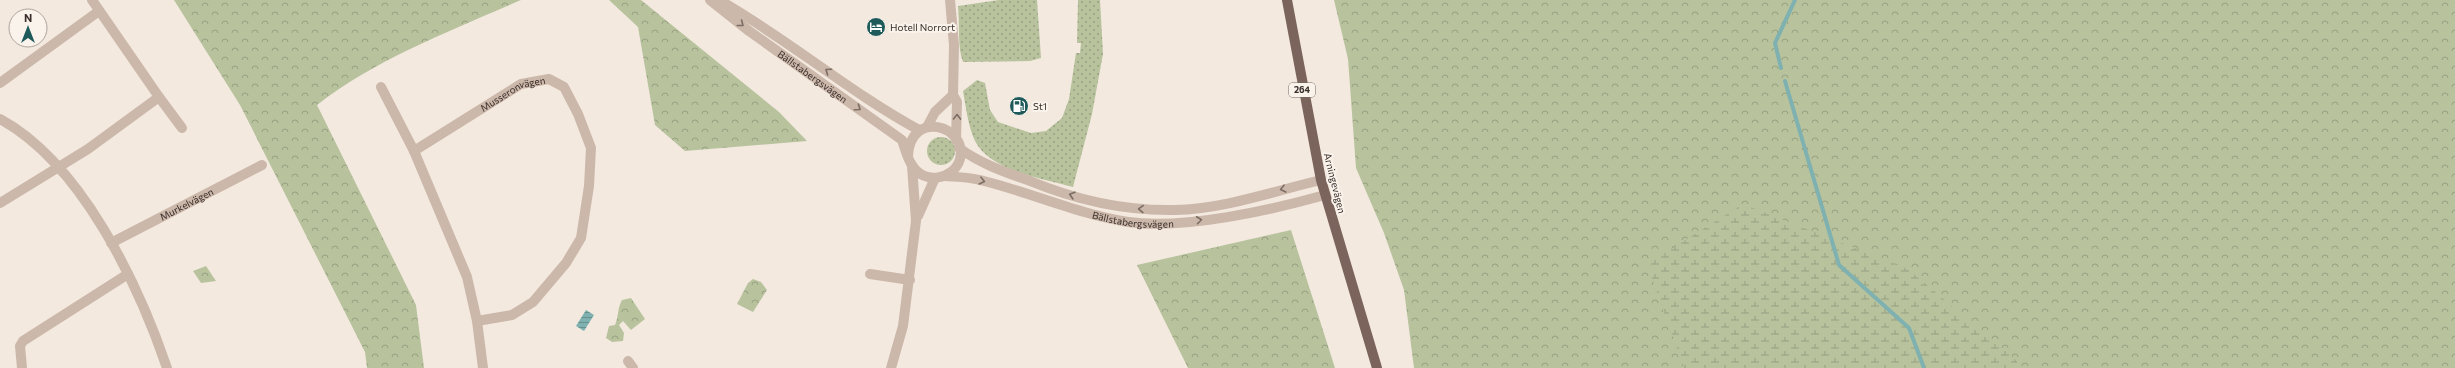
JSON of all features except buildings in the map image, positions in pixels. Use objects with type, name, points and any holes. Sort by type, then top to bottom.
[{"type":"main road","name":"Arningevägen","points":[[1287,0],[1300,78],[1321,180],[1377,368]]},
{"type":"street","points":[[92,0],[182,128]]},
{"type":"street","name":"Bällstabergsvägen","points":[[710,0],[749,30],[902,140],[908,156]]},
{"type":"street","name":"Bällstabergsvägen","points":[[719,0],[755,20],[890,115],[923,129]]},
{"type":"street","points":[[916,221],[940,177],[957,165],[960,157],[958,144],[957,102],[953,95],[954,45],[950,0]]},
{"type":"street","points":[[0,83],[99,10]]},
{"type":"street","name":"Musseronvägen","points":[[414,151],[521,84],[549,79],[564,87],[578,114],[591,148],[589,186],[581,238],[566,263],[533,302],[512,315],[477,321]]},
{"type":"street","points":[[381,87],[414,151],[467,277],[477,321],[483,368]]},
{"type":"street","points":[[891,368],[894,352],[903,326],[910,280],[916,221],[912,166],[908,156],[908,146],[936,112],[953,95]]},
{"type":"street","points":[[0,203],[60,167],[159,97]]},
{"type":"street","points":[[0,119],[32,140],[60,167],[111,243],[128,274],[157,339],[167,368]]},
{"type":"street","points":[[923,129],[944,128],[958,144]]},
{"type":"street","name":"Bällstabergsvägen","points":[[958,144],[976,160],[1048,188],[1096,202],[1133,209],[1176,210],[1223,204],[1321,180]]},
{"type":"street","name":"Murkelvägen","points":[[111,243],[262,165]]},
{"type":"street","points":[[912,166],[919,173],[940,177]]},
{"type":"street","name":"Bällstabergsvägen","points":[[940,177],[978,180],[1091,214],[1130,222],[1173,223],[1242,215],[1325,195]]},
{"type":"street","points":[[22,368],[20,346],[23,341],[128,274]]},
{"type":"street","points":[[870,274],[910,280]]},
{"type":"street","points":[[885,368],[894,352]]},
{"type":"green space","points":[[174,0],[521,0],[442,34],[390,59],[340,88],[317,105],[416,305],[424,368],[367,368],[365,352],[240,105]]},
{"type":"green space","points":[[609,0],[641,0],[779,112],[807,141],[685,151],[655,125],[638,27]]},
{"type":"green space","points":[[999,0],[1037,0],[1041,58],[1030,61],[963,62],[959,42],[958,6]]},
{"type":"green space","points":[[1078,0],[1100,0],[1103,54],[1092,114],[1073,187],[1033,177],[1005,167],[982,151],[975,141],[971,129],[963,91],[977,80],[985,83],[990,110],[998,122],[1031,133],[1046,131],[1062,118],[1069,99],[1076,53],[1080,53],[1081,43],[1077,43]]},
{"type":"green space","points":[[1334,0],[2455,0],[2455,368],[1414,368],[1404,290],[1384,233],[1356,168],[1348,59]]},
{"type":"green space","points":[[941,137],[951,141],[955,151],[951,161],[941,165],[931,161],[927,151],[931,141]]},
{"type":"green space","points":[[1743,204],[1908,269],[2017,361],[2017,368],[1684,368],[1647,264]]},
{"type":"green space","points":[[1291,230],[1335,368],[1188,368],[1137,265]]},
{"type":"green space","points":[[206,266],[216,281],[201,283],[193,271]]},
{"type":"green space","points":[[753,279],[761,282],[767,290],[753,312],[737,304],[748,283]]},
{"type":"green space","points":[[631,298],[645,319],[631,330],[623,321],[619,325],[624,333],[623,341],[612,342],[606,338],[609,326],[615,325],[619,306],[622,300]]},
{"type":"water","points":[[586,310],[594,315],[584,331],[576,326]]},
{"type":"waterway","points":[[1781,68],[1775,43],[1795,0]]},
{"type":"waterway","points":[[1785,81],[1839,265],[1909,328],[1924,368]]},
{"type":"place","name":"Hotell Norrort","points":[[876,27]]},
{"type":"place","name":"St1","points":[[1019,106]]}]
